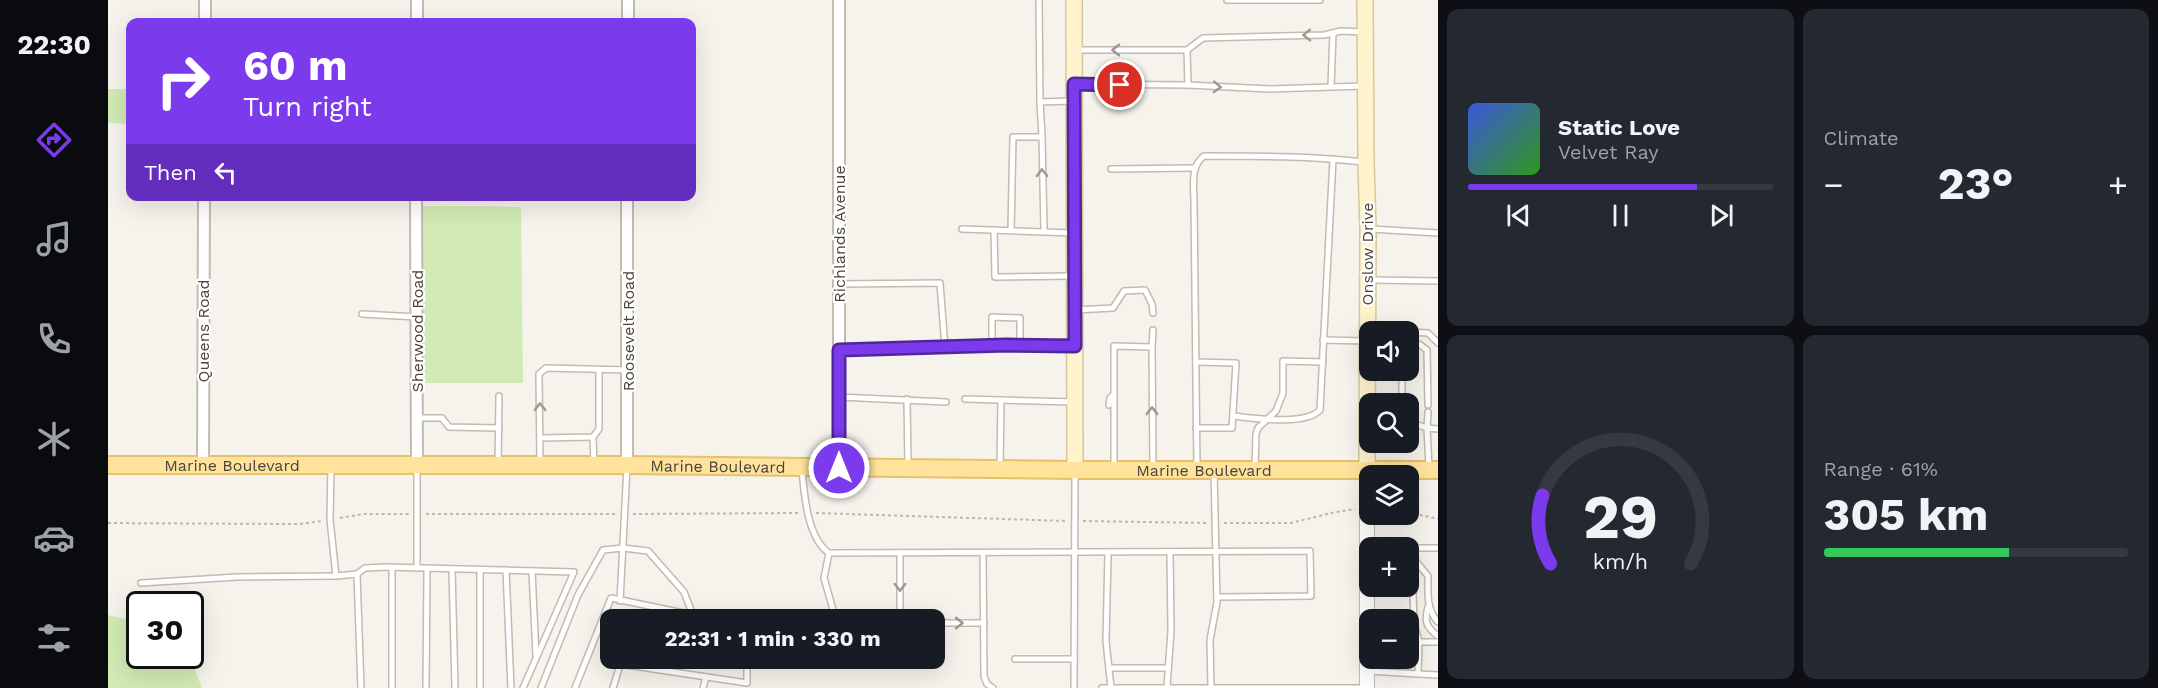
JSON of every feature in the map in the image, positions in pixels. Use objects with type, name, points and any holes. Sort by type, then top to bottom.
[{"type":"main road","points":[[1074,0],[1075,470]]},
{"type":"main road","name":"Onslow Drive","points":[[1365,0],[1368,321]]},
{"type":"main road","name":"Onslow Drive","points":[[1367,465],[1368,381]]},
{"type":"main road","name":"Marine Boulevard","points":[[108,465],[627,465],[1075,470],[1359,470]]},
{"type":"street","points":[[205,0],[205,18]]},
{"type":"street","points":[[417,0],[417,18]]},
{"type":"street","points":[[628,0],[628,18]]},
{"type":"street","name":"Richlands Avenue","points":[[839,0],[839,468]]},
{"type":"street","name":"Queens Road","points":[[203,465],[204,201]]},
{"type":"street","name":"Sherwood Road","points":[[416,201],[417,466]]},
{"type":"street","name":"Roosevelt Road","points":[[627,201],[627,465]]},
{"type":"street","name":"Onslow Drive","points":[[1367,525],[1367,688]]},
{"type":"lane","points":[[1039,0],[1044,231]]},
{"type":"lane","points":[[1227,0],[1320,0]]},
{"type":"lane","points":[[1074,50],[1187,50],[1203,38],[1324,35],[1341,31],[1365,32]]},
{"type":"lane","points":[[1331,86],[1333,33]]},
{"type":"lane","points":[[1187,50],[1188,85]]},
{"type":"lane","points":[[1074,84],[1188,85],[1270,89],[1365,86]]},
{"type":"lane","points":[[1040,102],[1074,101]]},
{"type":"lane","points":[[1011,230],[1013,137],[1042,137]]},
{"type":"lane","points":[[1197,470],[1194,168],[1197,160],[1204,156],[1366,162]]},
{"type":"lane","points":[[1233,416],[1268,419],[1306,418],[1316,415],[1320,410],[1333,159]]},
{"type":"lane","points":[[1111,169],[1194,168]]},
{"type":"lane","points":[[1368,228],[1438,233]]},
{"type":"lane","points":[[962,229],[1074,233]]},
{"type":"lane","points":[[994,230],[995,277],[1075,276]]},
{"type":"lane","points":[[1367,280],[1438,281]]},
{"type":"lane","points":[[839,284],[940,283],[945,348]]},
{"type":"lane","points":[[1075,310],[1113,308],[1124,291],[1145,290],[1152,304],[1153,313]]},
{"type":"lane","points":[[362,314],[417,317]]},
{"type":"lane","points":[[992,346],[992,317],[1020,318],[1020,345]]},
{"type":"lane","points":[[1153,330],[1153,470]]},
{"type":"lane","points":[[1419,332],[1428,333],[1438,343]]},
{"type":"lane","points":[[1323,340],[1359,341]]},
{"type":"lane","points":[[1419,344],[1427,350],[1427,428],[1434,470]]},
{"type":"lane","points":[[839,350],[1020,345],[1075,346]]},
{"type":"lane","points":[[1114,470],[1114,346],[1152,347]]},
{"type":"lane","points":[[1255,470],[1256,434],[1258,428],[1276,411],[1283,393],[1284,361],[1323,362]]},
{"type":"lane","points":[[1196,362],[1236,363],[1232,428],[1196,428]]},
{"type":"lane","points":[[540,465],[539,374],[546,368],[628,370]]},
{"type":"lane","points":[[594,465],[593,437],[599,429],[599,370]]},
{"type":"lane","points":[[1109,405],[1110,398],[1114,394]]},
{"type":"lane","points":[[498,466],[499,396]]},
{"type":"lane","points":[[839,397],[946,402]]},
{"type":"lane","points":[[907,399],[908,468]]},
{"type":"lane","points":[[965,399],[1075,402]]},
{"type":"lane","points":[[1000,469],[1001,400]]},
{"type":"lane","points":[[417,418],[441,418],[449,428],[499,428]]},
{"type":"lane","points":[[1109,421],[1114,429]]},
{"type":"lane","points":[[1419,425],[1438,429]]},
{"type":"lane","points":[[540,438],[593,437]]},
{"type":"lane","points":[[620,601],[627,465]]},
{"type":"lane","points":[[331,466],[330,520],[336,576]]},
{"type":"lane","points":[[417,466],[417,568]]},
{"type":"lane","points":[[802,467],[804,492],[814,534],[822,548],[829,553],[1310,551],[1311,596],[1217,597]]},
{"type":"lane","points":[[1074,688],[1075,470]]},
{"type":"lane","points":[[1211,687],[1210,640],[1217,597],[1214,470]]},
{"type":"lane","points":[[541,688],[578,595],[603,550],[623,548],[648,551],[684,592],[693,615],[611,598],[607,609]]},
{"type":"lane","points":[[1419,548],[1438,548]]},
{"type":"lane","points":[[1167,687],[1171,632],[1170,552]]},
{"type":"lane","points":[[829,553],[824,579],[833,609]]},
{"type":"lane","points":[[900,553],[900,609]]},
{"type":"lane","points":[[983,553],[984,676],[987,684],[993,688]]},
{"type":"lane","points":[[1108,553],[1106,642],[1111,688]]},
{"type":"lane","points":[[1419,566],[1428,576],[1428,605],[1425,619],[1427,625],[1438,636]]},
{"type":"lane","points":[[141,583],[237,577],[336,576],[357,574],[365,568],[573,572],[523,688]]},
{"type":"lane","points":[[392,568],[392,688]]},
{"type":"lane","points":[[426,688],[427,569]]},
{"type":"lane","points":[[452,569],[455,688]]},
{"type":"lane","points":[[480,570],[480,688]]},
{"type":"lane","points":[[506,570],[511,688]]},
{"type":"lane","points":[[532,571],[536,657]]},
{"type":"lane","points":[[357,574],[361,688]]},
{"type":"lane","points":[[1428,605],[1431,615],[1438,622]]},
{"type":"lane","points":[[945,623],[984,623]]},
{"type":"lane","points":[[575,688],[600,626]]},
{"type":"lane","points":[[1419,642],[1438,642]]},
{"type":"lane","points":[[1015,659],[1074,659]]},
{"type":"lane","points":[[1109,668],[1168,668]]},
{"type":"lane","points":[[613,688],[619,669]]},
{"type":"lane","points":[[661,669],[747,683],[747,669]]},
{"type":"lane","points":[[1418,669],[1418,674]]},
{"type":"lane","points":[[1367,671],[1438,675]]},
{"type":"lane","points":[[703,688],[706,677]]},
{"type":"lane","points":[[1102,688],[1367,688]]},
{"type":"path","points":[[108,523],[300,524],[363,514],[809,513],[1075,521],[1292,523],[1359,508]]},
{"type":"path","points":[[1419,515],[1438,519]]},
{"type":"green space","points":[[108,89],[126,89],[126,124],[108,123]]},
{"type":"green space","points":[[416,207],[521,207],[523,383],[417,383]]},
{"type":"green space","points":[[108,615],[126,619],[126,669],[195,669],[202,688],[108,688]]},
{"type":"route","points":[[839,468],[839,350],[1006,345],[1075,346],[1074,84],[1120,85]]}]
